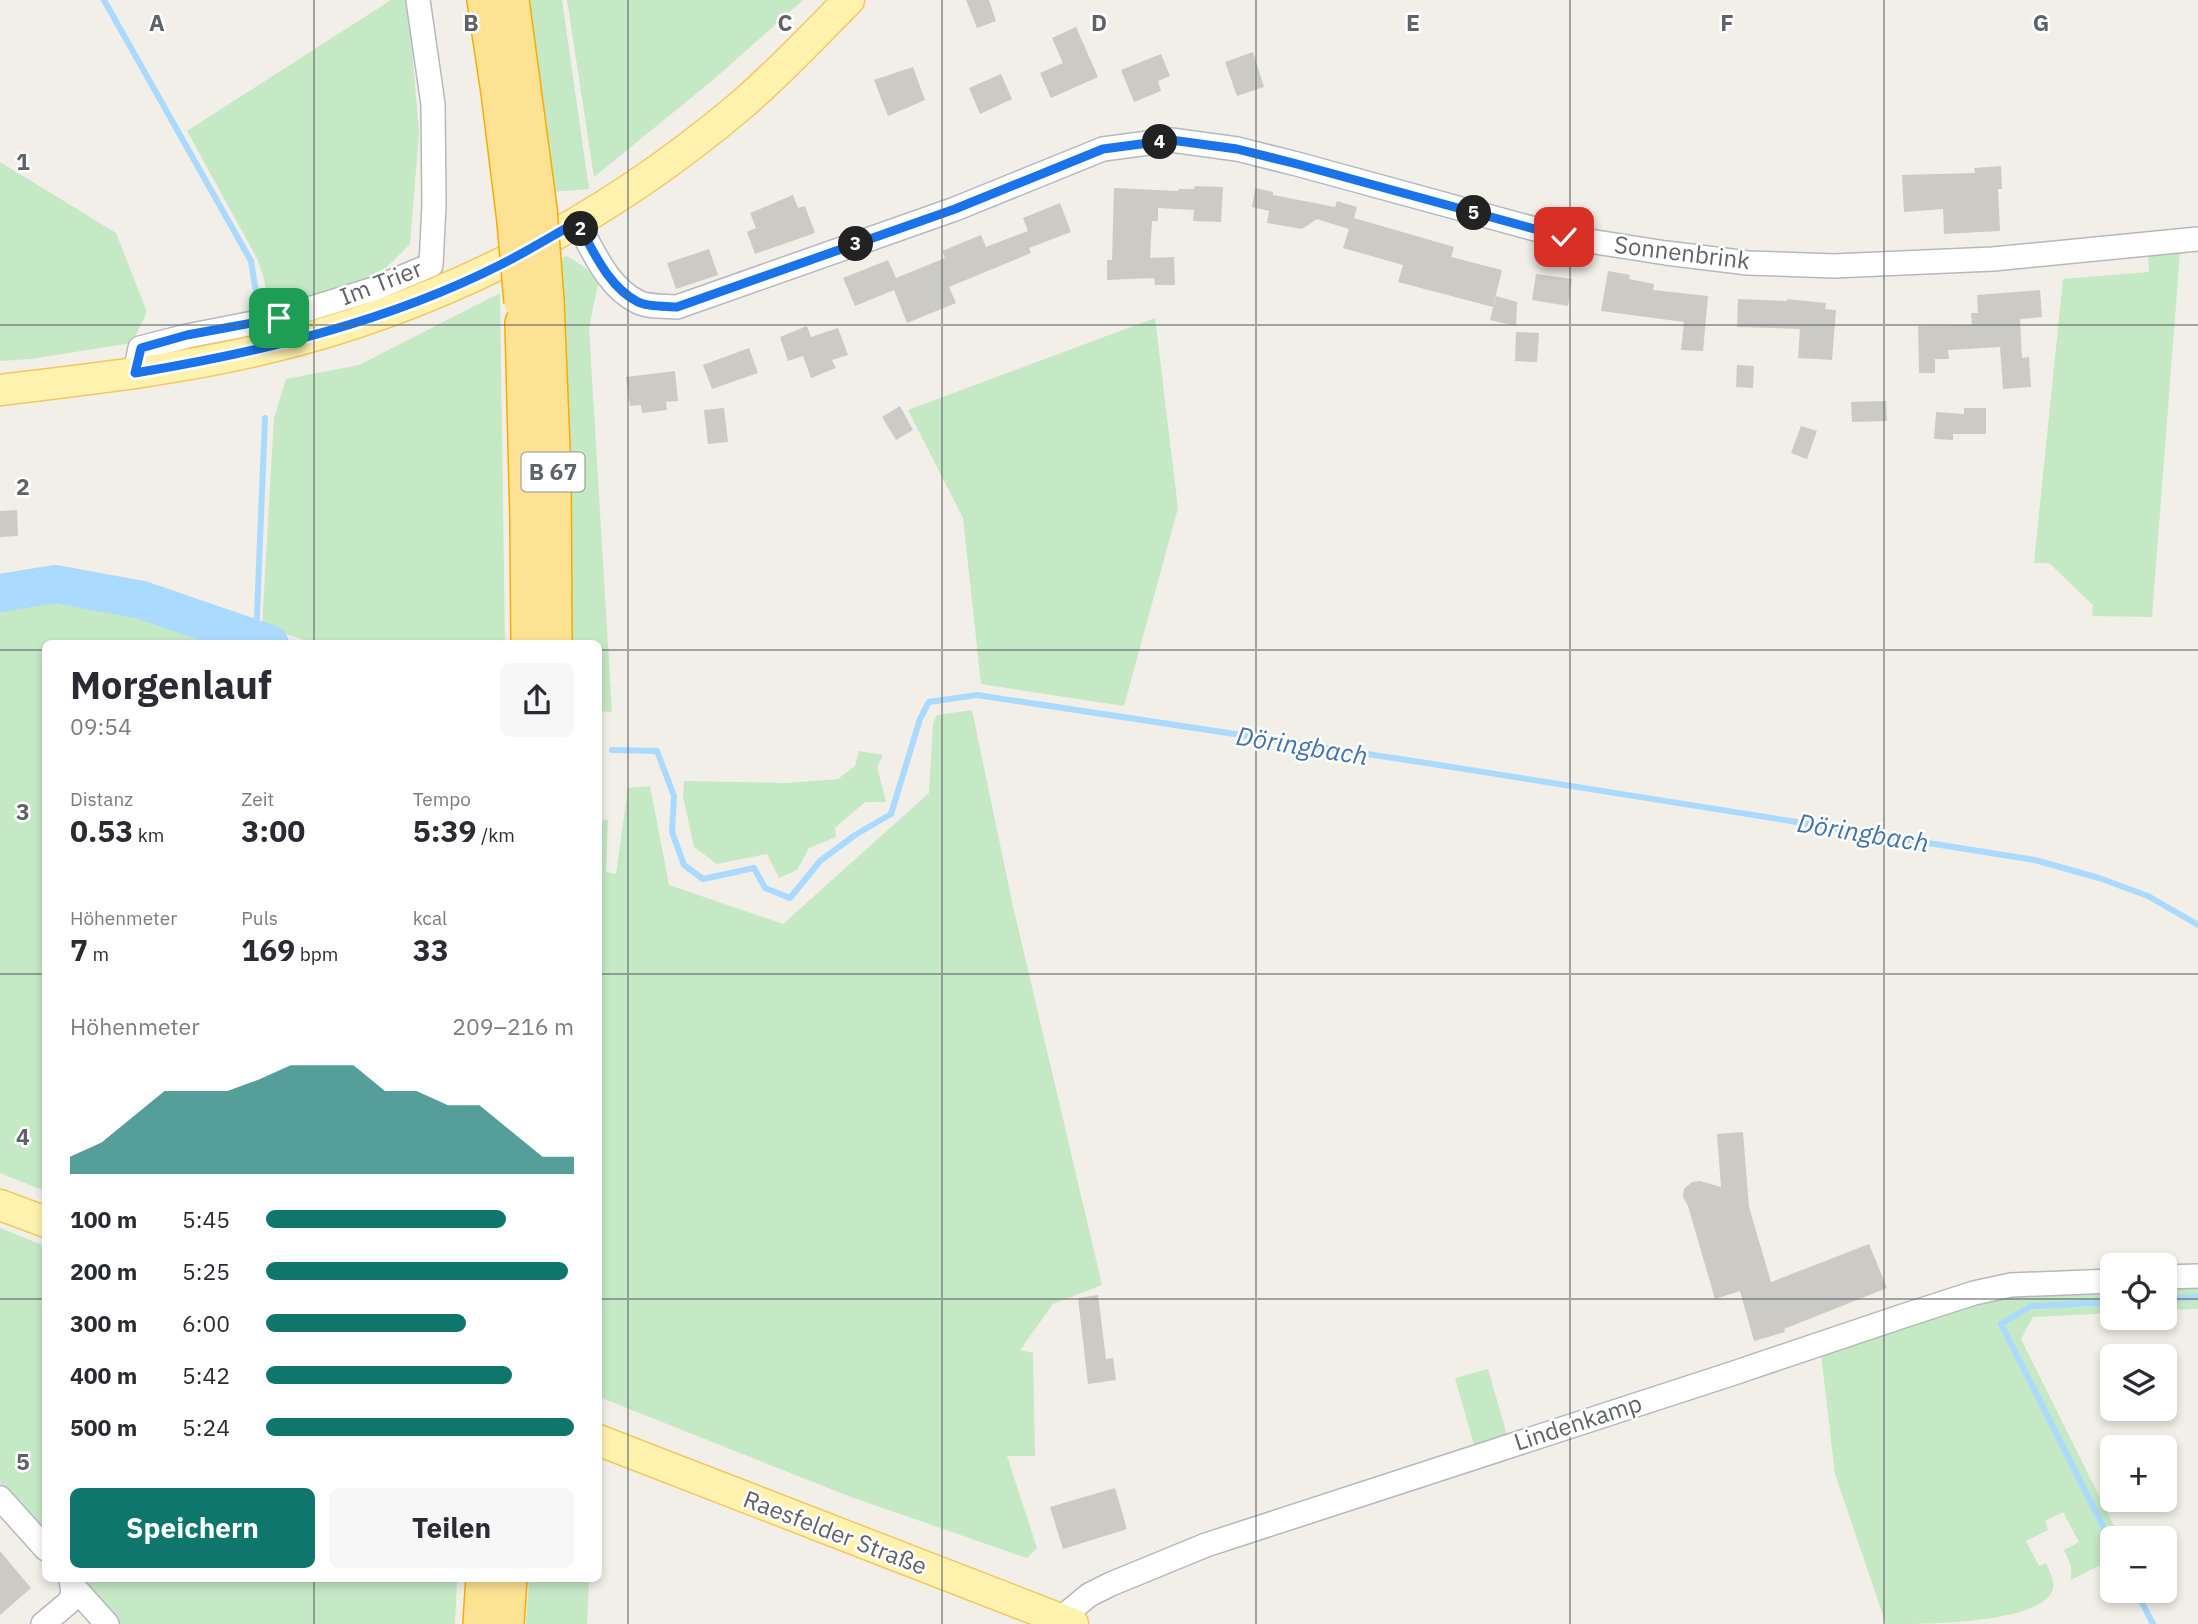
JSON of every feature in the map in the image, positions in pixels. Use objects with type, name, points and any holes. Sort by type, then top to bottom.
[{"type":"highway","name":"B 67","points":[[485,0],[499,92],[527,215]]},
{"type":"highway","name":"B 67","points":[[510,0],[534,303],[553,474],[554,640]]},
{"type":"highway","name":"B 67","points":[[529,640],[528,519],[534,303]]},
{"type":"highway","points":[[481,1624],[484,1582]]},
{"type":"highway","points":[[506,1624],[509,1582]]},
{"type":"main road","points":[[0,390],[135,373],[248,352],[351,324],[501,265],[637,185],[711,130],[785,65],[849,0]]},
{"type":"main road","points":[[0,1205],[42,1221]]},
{"type":"main road","name":"Raesfelder Straße","points":[[602,1442],[1066,1622]]},
{"type":"street","name":"Im Trier","points":[[135,373],[141,348],[187,335],[279,318],[374,289],[431,265],[434,205],[433,104],[418,0]]},
{"type":"street","name":"Sonnenbrink","points":[[577,222],[618,288],[639,303],[677,307],[955,209],[1103,149],[1171,140],[1237,149],[1564,237],[1748,263],[1834,266],[1993,259],[2198,239]]},
{"type":"street","points":[[2177,1277],[2198,1276]]},
{"type":"street","name":"Lindenkamp","points":[[1066,1622],[1089,1595],[1206,1545],[1731,1374],[1903,1315],[1975,1293],[2019,1284],[2100,1281]]},
{"type":"street","points":[[0,1498],[42,1545]]},
{"type":"street","points":[[43,1624],[68,1603],[73,1595],[72,1582]]},
{"type":"street","points":[[72,1582],[107,1624]]},
{"type":"green space","points":[[391,0],[408,0],[419,133],[410,244],[388,266],[374,275],[269,308],[258,260],[187,131]]},
{"type":"green space","points":[[526,0],[562,0],[589,189],[551,192]]},
{"type":"green space","points":[[567,0],[803,0],[713,80],[594,177]]},
{"type":"green space","points":[[0,162],[116,233],[147,312],[132,343],[31,359],[0,361]]},
{"type":"green space","points":[[2180,252],[2152,617],[2092,616],[2093,605],[2049,563],[2034,563],[2063,279],[2149,272],[2148,256]]},
{"type":"green space","points":[[567,256],[587,269],[598,284],[589,328],[612,712],[602,711],[602,640],[570,640],[555,260]]},
{"type":"green space","points":[[500,293],[505,640],[305,640],[262,626],[274,418],[286,379],[359,365]]},
{"type":"green space","points":[[1155,318],[1178,508],[1124,706],[981,684],[963,518],[908,410]]},
{"type":"green space","points":[[65,594],[131,610],[216,640],[42,640],[42,1190],[0,1173],[0,601]]},
{"type":"green space","points":[[972,710],[1012,902],[1102,1285],[1053,1304],[1020,1350],[1033,1353],[1035,1456],[1007,1456],[1037,1548],[1027,1558],[851,1497],[602,1398],[602,821],[608,820],[606,872],[616,874],[628,788],[650,786],[669,885],[783,924],[929,793],[933,723],[937,715]]},
{"type":"green space","points":[[859,751],[883,755],[877,767],[886,802],[865,802],[835,828],[836,837],[809,848],[797,870],[779,878],[767,854],[717,864],[694,847],[683,796],[684,781],[787,783],[838,779],[855,766]]},
{"type":"green space","points":[[0,1228],[42,1245],[42,1539],[0,1491]]},
{"type":"green space","points":[[2198,1285],[2198,1309],[2177,1310],[2177,1286]]},
{"type":"green space","points":[[2100,1290],[2100,1314],[2033,1317],[2021,1339],[2100,1498],[2100,1512],[2107,1512],[2114,1526],[2100,1526],[2100,1565],[2071,1580],[2071,1566],[2064,1550],[2079,1542],[2063,1512],[2045,1521],[2048,1530],[2026,1541],[2039,1566],[2046,1563],[2052,1579],[2053,1589],[2044,1601],[2028,1609],[1979,1620],[1886,1624],[1835,1474],[1821,1354],[1974,1303],[2033,1293]]},
{"type":"green space","points":[[1488,1369],[1507,1435],[1474,1445],[1455,1378]]},
{"type":"green space","points":[[81,1582],[457,1582],[455,1624],[118,1624]]},
{"type":"green space","points":[[529,1582],[589,1582],[587,1624],[526,1624]]},
{"type":"building","points":[[966,0],[989,0],[996,21],[977,28]]},
{"type":"building","points":[[1076,27],[1098,77],[1051,98],[1040,73],[1063,63],[1052,38]]},
{"type":"building","points":[[1253,52],[1264,87],[1237,96],[1225,62]]},
{"type":"building","points":[[1161,54],[1170,76],[1158,81],[1161,91],[1134,102],[1121,70]]},
{"type":"building","points":[[913,67],[925,100],[888,116],[874,80]]},
{"type":"building","points":[[1001,74],[1012,99],[980,114],[969,88]]},
{"type":"building","points":[[2001,166],[2002,189],[1998,189],[2000,231],[1944,234],[1943,209],[1904,212],[1902,175],[1975,173],[1974,168]]},
{"type":"building","points":[[1195,186],[1223,187],[1221,222],[1193,221],[1194,210],[1158,208],[1158,221],[1152,221],[1150,258],[1174,257],[1175,285],[1155,285],[1154,278],[1107,280],[1107,260],[1112,260],[1114,188],[1178,191],[1194,189]]},
{"type":"building","points":[[1255,188],[1273,192],[1273,195],[1335,207],[1337,201],[1357,207],[1354,218],[1454,247],[1451,257],[1502,270],[1493,307],[1398,282],[1403,265],[1343,248],[1349,229],[1317,219],[1302,229],[1267,223],[1269,211],[1252,207]]},
{"type":"building","points":[[793,195],[798,208],[805,206],[815,233],[755,254],[747,232],[756,228],[750,213]]},
{"type":"building","points":[[1060,203],[1071,232],[1029,248],[1031,253],[949,287],[956,303],[907,323],[894,290],[855,306],[843,278],[888,260],[896,278],[945,258],[942,251],[981,235],[986,247],[1028,231],[1023,218]]},
{"type":"building","points":[[709,249],[718,275],[676,289],[667,263]]},
{"type":"building","points":[[1608,271],[1630,275],[1629,279],[1654,284],[1653,290],[1708,296],[1703,351],[1681,350],[1684,322],[1601,311]]},
{"type":"building","points":[[1536,274],[1572,279],[1568,306],[1532,300]]},
{"type":"building","points":[[2040,290],[2042,317],[2020,319],[2022,358],[2029,357],[2031,387],[2003,389],[2000,347],[1948,350],[1949,359],[1935,359],[1935,373],[1919,373],[1918,326],[1972,325],[1971,313],[1978,313],[1977,295]]},
{"type":"building","points":[[1496,296],[1517,302],[1516,326],[1490,320]]},
{"type":"building","points":[[1738,299],[1787,299],[1826,303],[1825,309],[1836,310],[1832,360],[1798,358],[1800,329],[1737,327]]},
{"type":"building","points":[[807,326],[811,337],[838,328],[848,355],[832,360],[836,368],[811,378],[803,356],[788,361],[780,337]]},
{"type":"building","points":[[1516,332],[1539,333],[1537,362],[1515,361]]},
{"type":"building","points":[[749,348],[758,373],[712,389],[703,365]]},
{"type":"building","points":[[1737,365],[1754,366],[1753,388],[1736,387]]},
{"type":"building","points":[[675,371],[678,401],[666,402],[667,410],[642,413],[641,405],[630,406],[626,377]]},
{"type":"building","points":[[1886,401],[1887,421],[1852,422],[1851,402]]},
{"type":"building","points":[[900,406],[913,430],[896,440],[882,417]]},
{"type":"building","points":[[724,408],[728,442],[708,444],[704,410]]},
{"type":"building","points":[[1964,408],[1986,408],[1986,434],[1953,434],[1953,440],[1934,439],[1936,412],[1964,414]]},
{"type":"building","points":[[1801,426],[1817,431],[1807,459],[1791,453]]},
{"type":"building","points":[[17,510],[18,536],[0,537],[0,511]]},
{"type":"building","points":[[1743,1132],[1749,1207],[1771,1282],[1869,1244],[1887,1288],[1784,1329],[1785,1332],[1754,1341],[1740,1291],[1715,1299],[1683,1197],[1684,1189],[1692,1182],[1700,1181],[1721,1187],[1717,1134]]},
{"type":"building","points":[[1098,1295],[1106,1359],[1113,1358],[1116,1380],[1088,1384],[1078,1298]]},
{"type":"building","points":[[1115,1488],[1127,1529],[1063,1549],[1050,1507]]},
{"type":"building","points":[[0,1551],[31,1588],[0,1615]]},
{"type":"waterway","points":[[104,0],[251,261],[259,311]]},
{"type":"waterway","points":[[256,639],[265,418]]},
{"type":"waterway","name":"Döringbach","points":[[0,593],[55,584],[142,600],[258,640]]},
{"type":"waterway","name":"Döringbach","points":[[612,750],[657,751],[674,796],[672,832],[684,865],[703,879],[754,868],[765,888],[790,898],[820,861],[855,835],[891,814],[920,719],[929,702],[977,695],[2035,860],[2099,878],[2148,896],[2198,925]]},
{"type":"waterway","points":[[2177,1298],[2198,1297]]},
{"type":"waterway","points":[[2100,1303],[2031,1306],[2001,1324],[2103,1526]]},
{"type":"waterway","points":[[2142,1603],[2153,1624]]},
{"type":"route","points":[[279,318],[187,335],[141,348],[135,373],[236,355],[351,324],[501,265],[577,222],[618,288],[639,303],[677,307],[955,209],[1103,149],[1171,140],[1237,149],[1564,237]]}]
